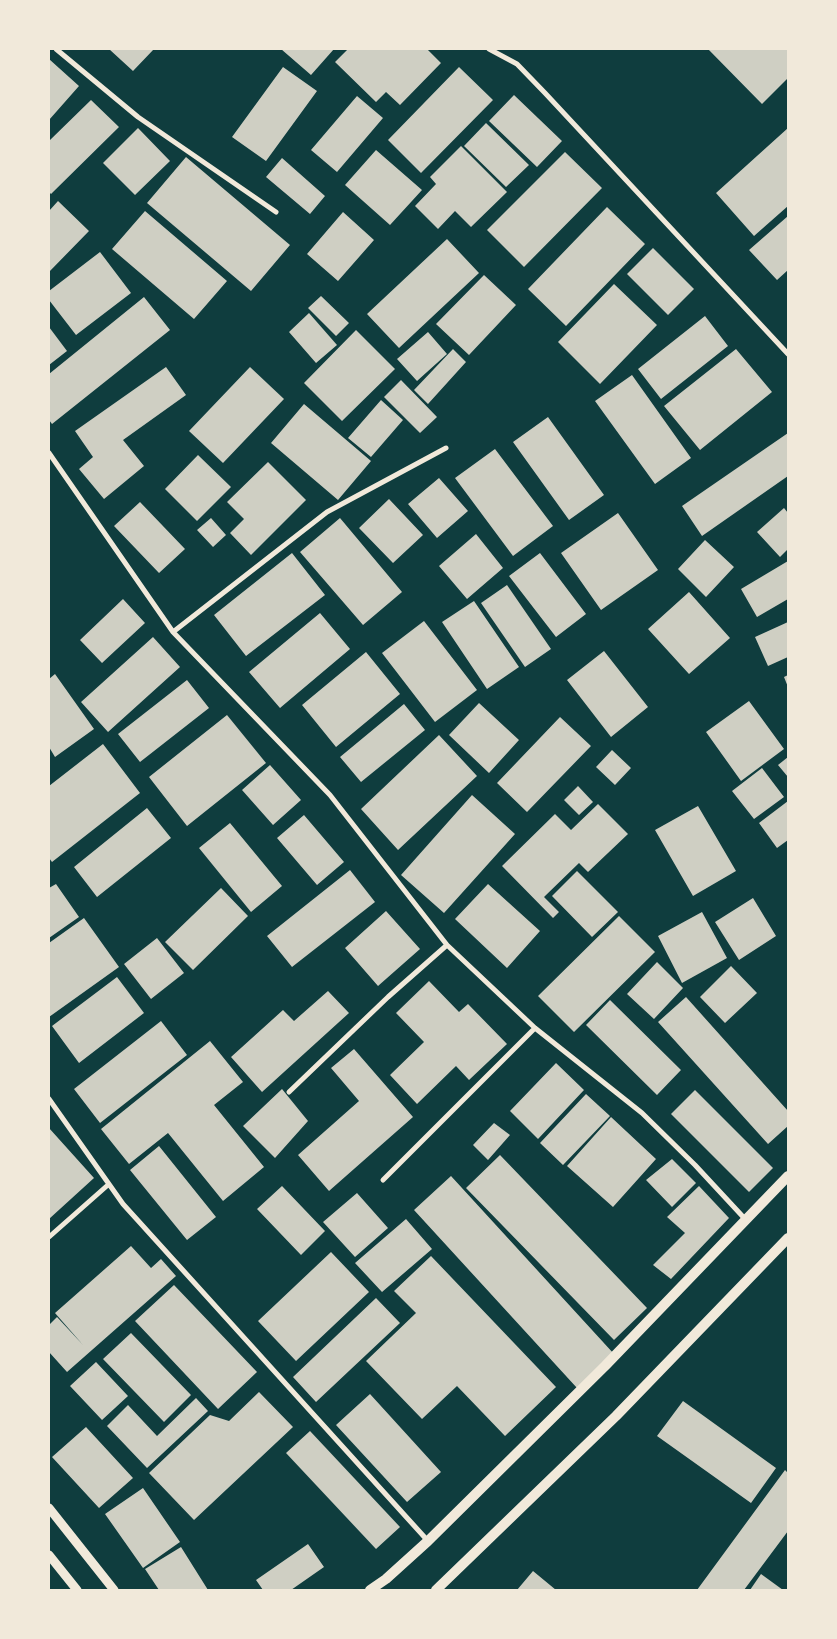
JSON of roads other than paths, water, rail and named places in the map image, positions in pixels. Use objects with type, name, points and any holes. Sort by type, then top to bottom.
[{"type":"main road","points":[[370,1590],[386,1580],[428,1541],[598,1373],[788,1176]]},
{"type":"main road","points":[[436,1590],[616,1416],[788,1238]]},
{"type":"street","points":[[56,49],[138,117],[276,212]]},
{"type":"street","points":[[490,49],[516,64],[545,93],[788,354]]},
{"type":"street","points":[[173,632],[327,512],[446,448]]},
{"type":"street","points":[[49,454],[173,632],[330,795],[447,945],[535,1028],[642,1113],[695,1165],[746,1220]]},
{"type":"street","points":[[289,1092],[388,997],[447,945]]},
{"type":"street","points":[[383,1180],[535,1028]]},
{"type":"street","points":[[49,1099],[122,1204],[428,1541]]},
{"type":"street","points":[[49,1237],[109,1184]]},
{"type":"street","points":[[49,1508],[114,1590]]},
{"type":"street","points":[[49,1555],[77,1590]]}]
